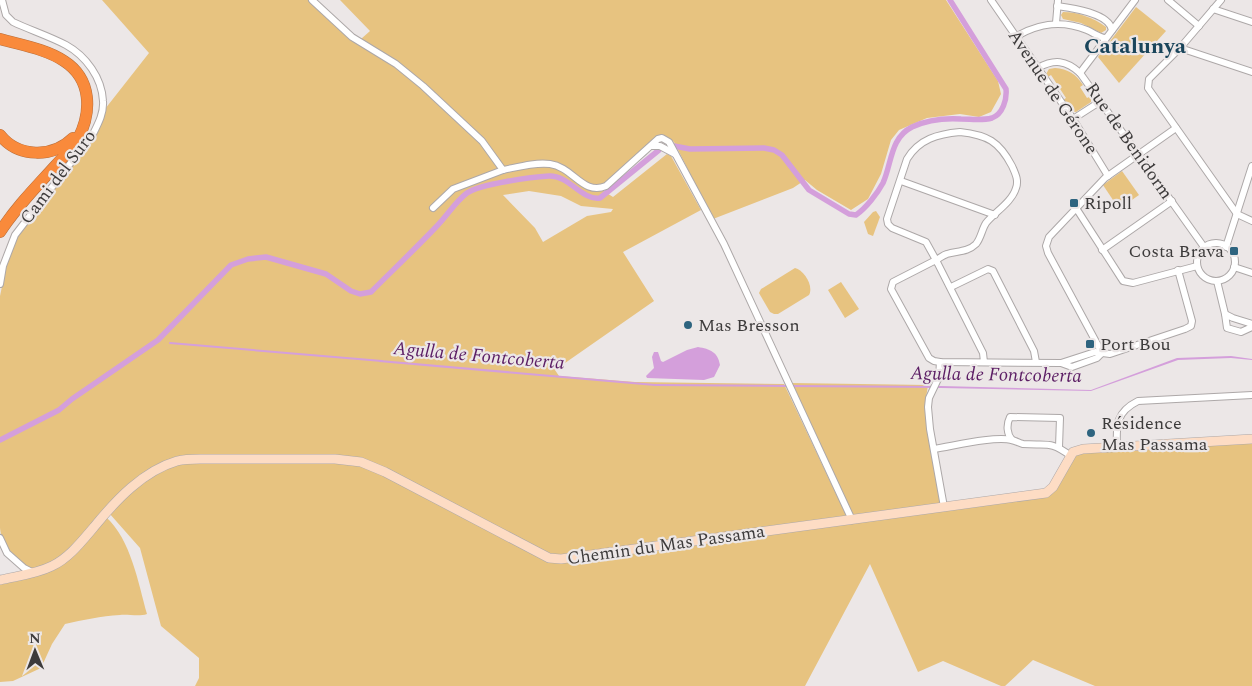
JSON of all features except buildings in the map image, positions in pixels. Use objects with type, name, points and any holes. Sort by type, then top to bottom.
[{"type":"highway","points":[[0,39],[53,55],[65,62],[83,82],[87,93],[88,112],[78,141],[21,204],[0,232]]},
{"type":"highway","points":[[0,135],[15,148],[33,153],[46,153],[58,150],[71,141],[84,126]]},
{"type":"street","name":"Cami del Suro","points":[[0,284],[15,235],[93,134],[101,119],[104,102],[98,78],[84,58],[68,46],[13,22],[6,15],[2,0]]},
{"type":"street","points":[[312,0],[352,37],[396,64],[423,86],[482,141],[503,170]]},
{"type":"street","name":"Avenue de Gérone","points":[[991,0],[1073,120],[1108,176]]},
{"type":"street","points":[[997,0],[997,8]]},
{"type":"street","points":[[1080,73],[1135,0]]},
{"type":"street","points":[[1168,0],[1199,26]]},
{"type":"street","points":[[1221,0],[1148,83],[1148,88],[1237,214],[1252,220]]},
{"type":"street","points":[[1056,23],[1057,3],[1095,15],[1108,22],[1112,30]]},
{"type":"street","points":[[1214,9],[1252,22]]},
{"type":"street","points":[[1017,36],[1038,27],[1056,23],[1069,24],[1105,38]]},
{"type":"street","points":[[1180,48],[1252,72]]},
{"type":"street","name":"Rue de Benidorm","points":[[1038,68],[1048,62],[1058,62],[1068,64],[1080,73],[1204,247]]},
{"type":"street","points":[[1073,120],[1101,102]]},
{"type":"street","points":[[1176,128],[1108,176],[1049,237],[1046,246],[1102,352],[1110,354],[1186,329],[1190,326],[1192,321],[1178,270]]},
{"type":"street","points":[[984,362],[983,354],[951,287],[936,260],[926,242],[892,228],[888,224],[887,219],[907,159],[917,145],[928,138],[944,134],[960,132],[977,134],[999,146],[1005,153],[1017,176],[1017,184],[1013,195],[985,225],[974,245],[962,251],[947,254],[936,260],[892,282],[891,289],[929,358],[940,362],[1061,363],[1072,367],[1097,358],[1102,352]]},
{"type":"street","points":[[433,208],[453,189],[503,170],[525,165],[549,164],[561,167],[591,189],[598,189],[606,186],[658,139],[666,139],[724,244],[852,520]]},
{"type":"street","points":[[1226,247],[1252,166]]},
{"type":"street","points":[[901,181],[995,215]]},
{"type":"street","points":[[1102,250],[1172,202]]},
{"type":"street","points":[[1076,208],[1120,278],[1127,282],[1133,283],[1197,266]]},
{"type":"street","points":[[1215,243],[1226,247],[1233,256],[1234,268],[1228,276],[1218,281],[1208,279],[1197,266],[1198,256],[1204,247],[1215,243]]},
{"type":"street","points":[[1234,268],[1252,274]]},
{"type":"street","points":[[951,287],[988,269],[993,271],[1034,351],[1036,362]]},
{"type":"street","points":[[1218,281],[1227,328],[1241,332],[1252,325]]},
{"type":"street","points":[[1225,314],[1252,325]]},
{"type":"street","points":[[940,362],[939,377],[929,398],[928,407],[944,506]]},
{"type":"street","points":[[1117,447],[1118,420],[1123,411],[1138,401],[1252,395]]},
{"type":"street","points":[[1012,440],[1009,436],[1008,428],[1010,417],[1060,418],[1059,447]]},
{"type":"street","points":[[934,449],[992,440],[1012,440],[1021,444],[1047,443],[1059,447],[1071,456],[1074,452],[1083,449],[1252,439]]},
{"type":"street","name":"Chemin du Mas Passama","points":[[4,579],[34,573],[53,566],[76,548],[107,510],[135,484],[164,466],[179,461],[200,459],[335,459],[361,462],[385,472],[549,558],[561,559],[1046,493],[1053,487],[1071,456]]},
{"type":"street","points":[[0,538],[6,553],[24,568],[34,573]]},
{"type":"shaded area","points":[[102,0],[308,0],[341,30],[394,66],[421,88],[480,142],[502,173],[530,167],[552,167],[564,172],[585,188],[596,191],[602,190],[613,197],[667,154],[671,156],[701,210],[623,252],[654,301],[555,370],[559,376],[635,382],[784,384],[847,517],[561,556],[550,555],[362,459],[162,463],[74,546],[52,564],[33,570],[11,553],[4,542],[0,528],[0,296],[6,267],[17,236],[95,136],[105,109],[149,53]],"holes":[[[529,191],[561,196],[581,206],[613,209],[611,212],[587,216],[543,242],[535,228],[503,195]]]},
{"type":"shaded area","points":[[340,0],[946,0],[998,81],[1001,94],[991,112],[979,117],[960,114],[927,118],[899,130],[891,140],[881,174],[868,199],[851,210],[817,190],[805,180],[793,188],[713,219],[674,142],[666,136],[658,135],[604,184],[592,186],[562,165],[550,161],[504,167],[484,139],[397,62],[361,39],[370,31]]},
{"type":"shaded area","points":[[1136,7],[1166,31],[1119,83],[1098,57]]},
{"type":"shaded area","points":[[1063,12],[1080,14],[1091,18],[1106,27],[1106,30],[1101,33],[1081,23],[1063,19],[1061,15]]},
{"type":"shaded area","points":[[1055,68],[1068,71],[1078,78],[1083,85],[1080,87],[1087,98],[1091,96],[1091,102],[1076,112],[1071,111],[1063,100],[1066,98],[1051,75],[1048,77],[1046,74],[1049,69]]},
{"type":"shaded area","points":[[1122,171],[1139,195],[1119,209],[1103,185]]},
{"type":"shaded area","points":[[876,211],[880,217],[873,236],[868,234],[864,222]]},
{"type":"shaded area","points":[[795,268],[802,272],[807,279],[810,287],[809,295],[778,314],[770,312],[759,293],[761,289]]},
{"type":"shaded area","points":[[841,282],[859,309],[845,318],[828,290]]},
{"type":"shaded area","points":[[698,347],[710,350],[717,357],[720,365],[714,377],[704,380],[647,378],[646,376],[654,368],[652,357],[654,352],[658,352],[663,362],[687,350]]},
{"type":"shaded area","points":[[1231,356],[1252,360],[1231,358],[1178,360],[1091,391],[791,387],[790,385],[941,386],[1091,390],[1177,358]]},
{"type":"shaded area","points":[[380,360],[655,384],[789,385],[790,387],[655,386],[379,362]]},
{"type":"shaded area","points":[[792,383],[928,385],[926,398],[941,504],[854,517]]},
{"type":"shaded area","points":[[1252,441],[1252,686],[1095,686],[1033,660],[1005,686],[943,661],[918,672],[870,564],[805,686],[195,686],[199,678],[199,658],[161,626],[140,548],[109,513],[133,491],[151,478],[180,463],[335,462],[360,464],[384,474],[548,560],[1047,496],[1073,458],[1079,453]]},
{"type":"shaded area","points":[[106,517],[115,526],[128,549],[147,614],[106,616],[65,624],[52,644],[41,668],[13,681],[0,682],[0,583],[54,569]]},
{"type":"waterway","points":[[674,146],[690,149],[764,148],[774,150],[782,155],[809,190],[849,214],[856,215],[867,205],[881,187],[896,144],[905,132],[912,127],[936,120],[980,120],[992,118],[1004,106],[1006,89],[950,0]]},
{"type":"waterway","points":[[0,440],[59,410],[158,340],[231,265],[248,259],[266,257],[326,274],[351,291],[360,294],[371,292],[467,193],[506,182],[549,176],[563,179],[587,196],[600,198],[659,150]]},
{"type":"waterway","name":"Agulla de Fontcoberta","points":[[170,343],[382,361]]},
{"type":"place","name":"Ripoll","points":[[1074,203]]},
{"type":"place","name":"Costa Brava","points":[[1234,251]]},
{"type":"place","name":"Mas Bresson","points":[[688,325]]},
{"type":"place","name":"Port Bou","points":[[1090,344]]},
{"type":"place","name":"Résidence Mas Passama","points":[[1091,433]]},
{"type":"district","name":"Catalunya","points":[[1135,46]]}]
